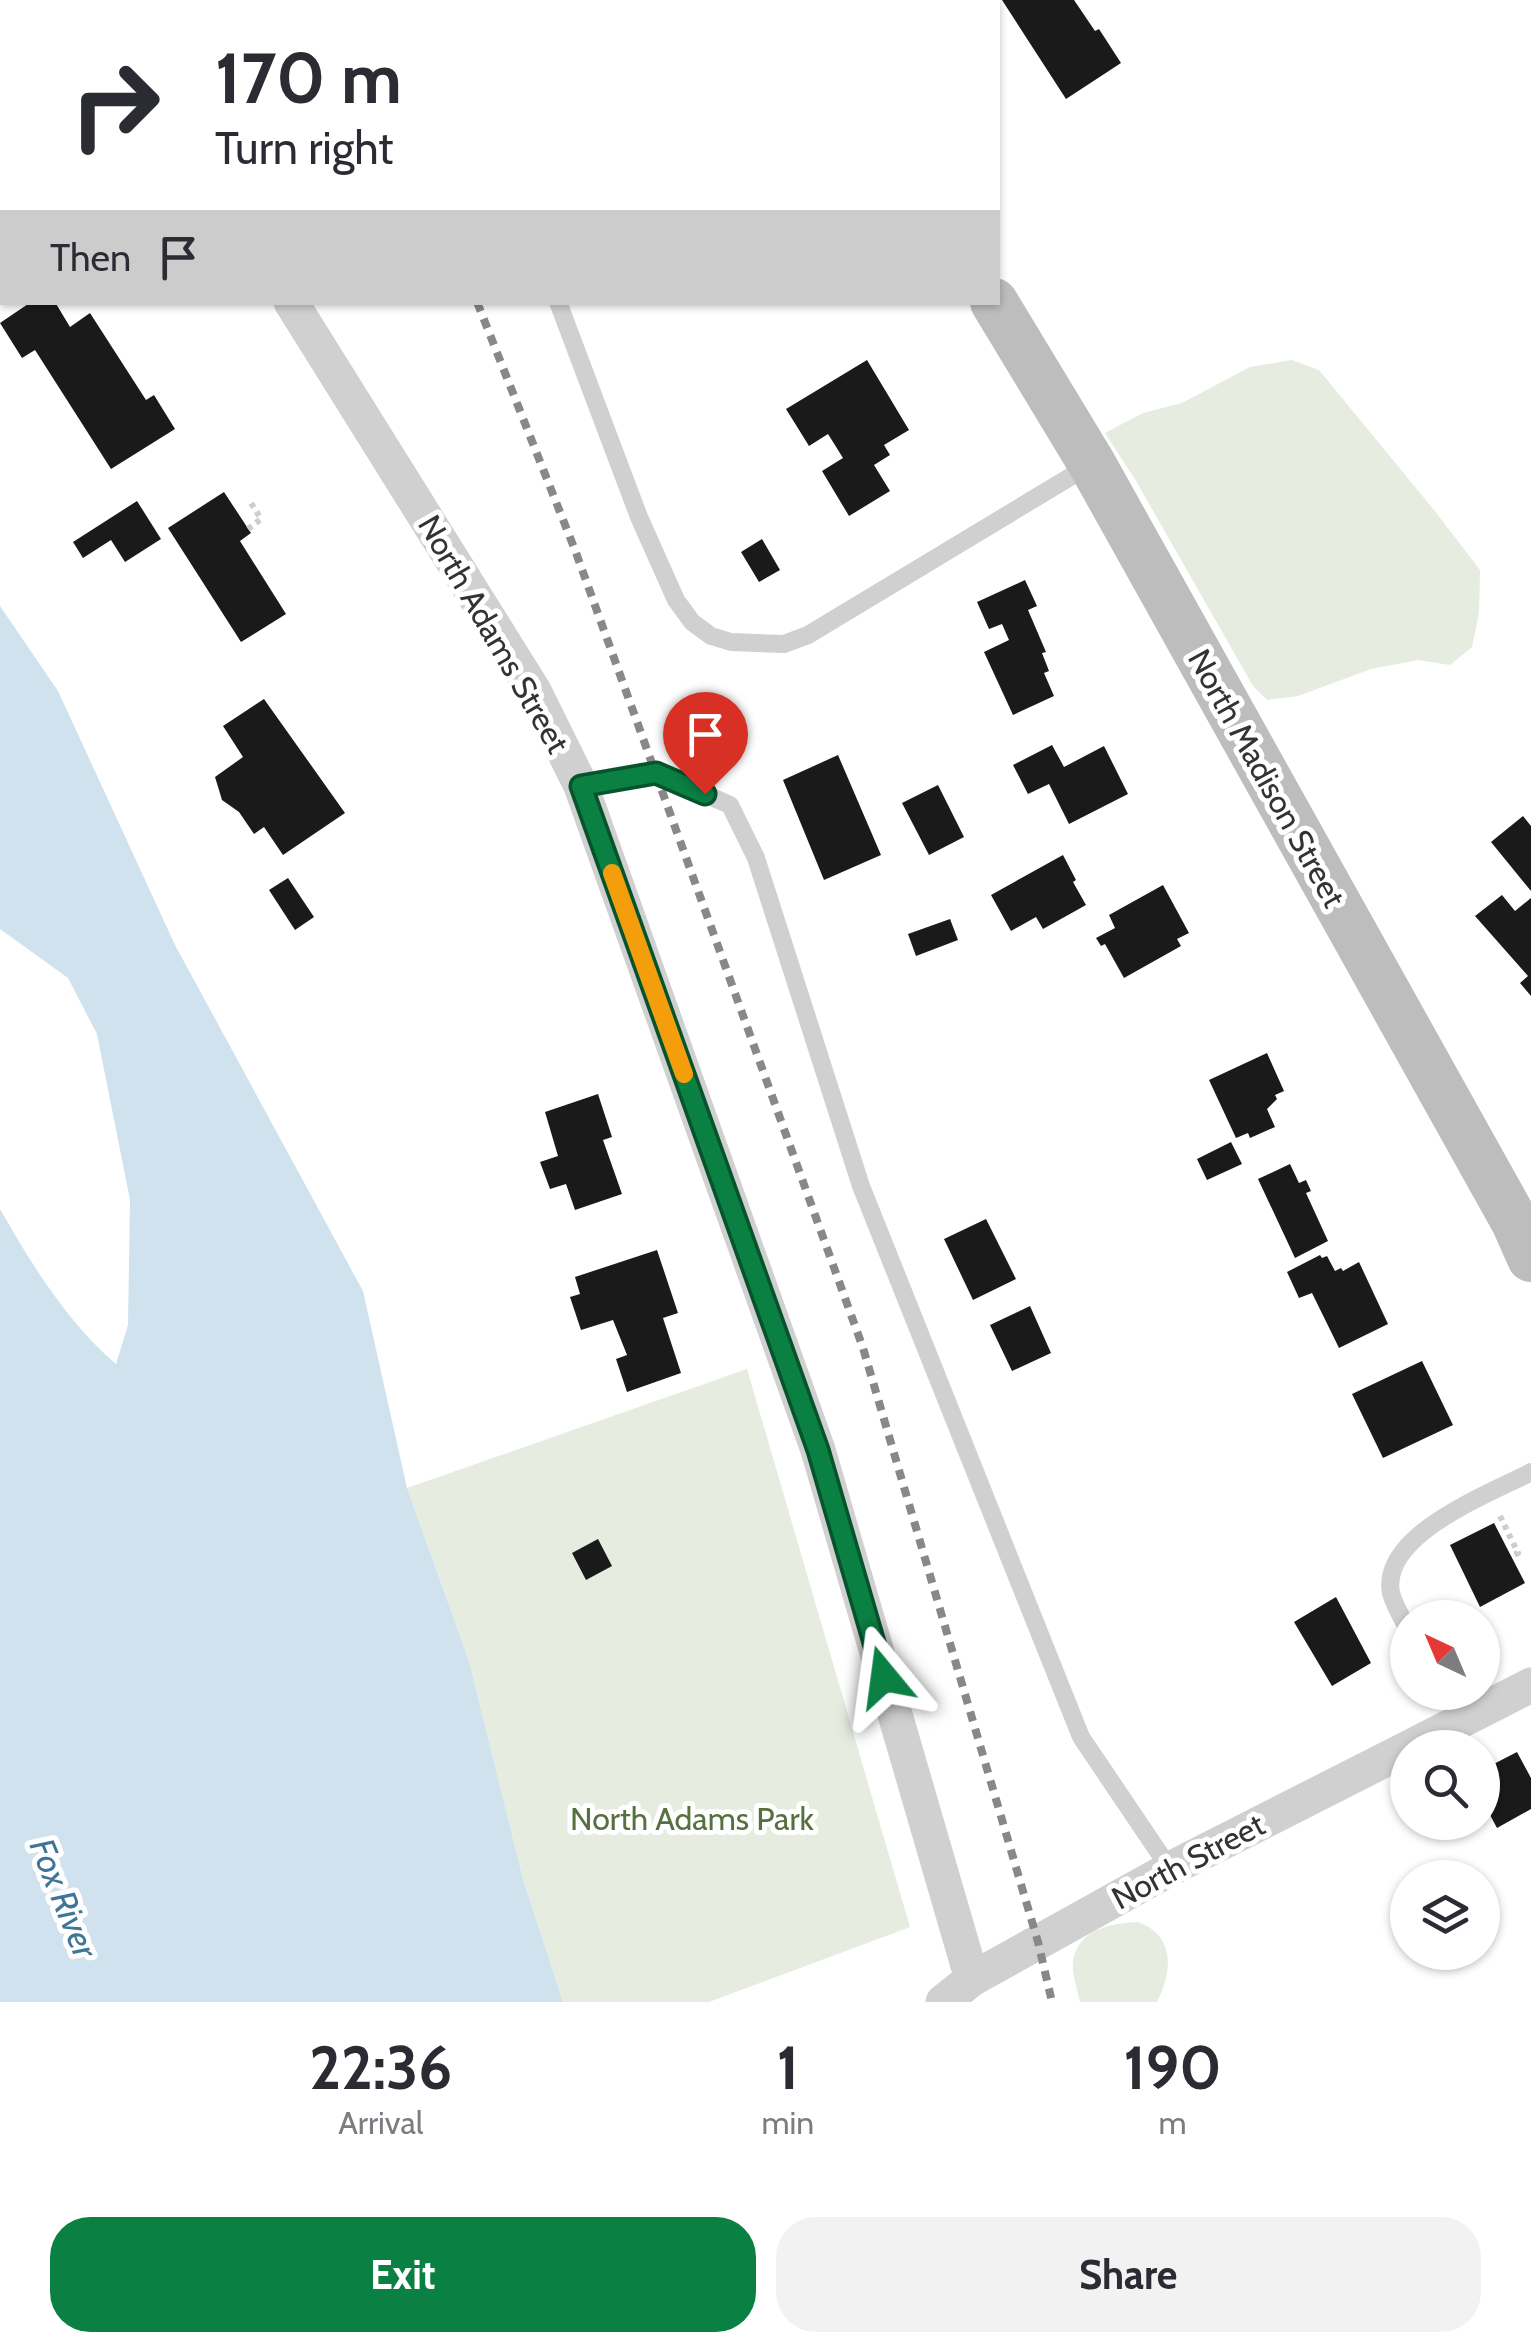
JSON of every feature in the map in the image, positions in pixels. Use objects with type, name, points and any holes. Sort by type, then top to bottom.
[{"type":"street","name":"North Adams Street","points":[[293,305],[534,691],[581,786],[818,1450],[972,1979]]},
{"type":"street","name":"North Madison Street","points":[[996,305],[1092,464],[1526,1231]]},
{"type":"street","name":"North Street","points":[[1500,1694],[1531,1685]]},
{"type":"street","name":"North Street","points":[[1429,1730],[1451,1710]]},
{"type":"street","name":"North Street","points":[[972,1979],[1170,1869],[1390,1757]]},
{"type":"street","points":[[943,2002],[972,1979]]},
{"type":"lane","points":[[559,305],[639,518],[676,600],[692,622],[711,636],[731,642],[784,644],[808,635],[1092,464]]},
{"type":"lane","points":[[581,786],[656,773],[730,805],[756,858],[861,1186],[1080,1737],[1170,1869]]},
{"type":"lane","points":[[1395,1600],[1392,1574],[1409,1542],[1428,1526],[1531,1472]]},
{"type":"path","points":[[248,529],[262,520],[251,503]]},
{"type":"path","points":[[1490,1494],[1518,1553],[1511,1556]]},
{"type":"green space","points":[[1292,360],[1319,370],[1480,570],[1479,613],[1472,647],[1450,665],[1418,660],[1371,669],[1298,696],[1267,700],[1253,686],[1105,433],[1143,413],[1182,403],[1250,367]]},
{"type":"green space","name":"North Adams Park","points":[[747,1369],[910,1927],[709,2002],[563,2002],[523,1879],[469,1661],[407,1488]]},
{"type":"green space","points":[[1138,1922],[1159,1936],[1167,1955],[1166,1978],[1157,2002],[1080,2002],[1073,1965],[1080,1944],[1102,1928]]},
{"type":"water","name":"Fox River","points":[[0,606],[58,691],[175,945],[363,1291],[407,1488],[469,1661],[523,1879],[563,2002],[0,2002],[0,1209],[66,1311],[116,1364],[128,1325],[130,1200],[97,1034],[68,978],[0,929]]},
{"type":"building","points":[[1002,0],[1074,0],[1121,63],[1066,99]]},
{"type":"building","points":[[27,305],[57,305],[70,327],[90,313],[146,400],[154,395],[175,429],[111,469],[35,350],[22,358],[0,323]]},
{"type":"building","points":[[867,360],[909,430],[884,445],[890,455],[874,465],[890,491],[849,516],[822,471],[843,458],[828,434],[809,446],[786,409]]},
{"type":"building","points":[[224,492],[251,533],[240,541],[286,614],[241,642],[168,528]]},
{"type":"building","points":[[137,501],[161,539],[125,562],[111,540],[83,558],[73,542]]},
{"type":"building","points":[[762,539],[780,570],[759,582],[741,552]]},
{"type":"building","points":[[1025,580],[1037,606],[1028,610],[1046,652],[1042,653],[1049,671],[1044,673],[1054,696],[1013,715],[984,652],[1009,640],[1002,624],[989,629],[977,602]]},
{"type":"building","points":[[264,699],[345,813],[283,855],[264,827],[254,834],[239,812],[222,800],[215,777],[243,757],[223,726]]},
{"type":"building","points":[[1052,745],[1064,767],[1104,746],[1128,794],[1069,824],[1049,784],[1028,794],[1013,765]]},
{"type":"building","points":[[838,755],[881,855],[824,880],[783,780]]},
{"type":"building","points":[[938,785],[964,837],[929,855],[902,803]]},
{"type":"building","points":[[1523,816],[1531,826],[1531,891],[1491,842]]},
{"type":"building","points":[[1063,855],[1086,905],[1043,929],[1036,917],[1011,931],[991,895]]},
{"type":"building","points":[[288,878],[314,917],[295,930],[269,890]]},
{"type":"building","points":[[1163,885],[1189,933],[1177,939],[1181,946],[1124,978],[1105,944],[1101,946],[1096,938],[1115,928],[1109,915]]},
{"type":"building","points":[[1502,895],[1515,911],[1531,898],[1531,996],[1520,983],[1528,976],[1475,916]]},
{"type":"building","points":[[950,919],[958,940],[916,956],[908,934]]},
{"type":"building","points":[[1267,1053],[1284,1091],[1275,1095],[1277,1099],[1267,1109],[1275,1127],[1250,1138],[1248,1133],[1236,1138],[1209,1080]]},
{"type":"building","points":[[598,1094],[612,1137],[603,1140],[622,1194],[575,1210],[566,1184],[550,1189],[540,1162],[558,1156],[545,1112]]},
{"type":"building","points":[[1231,1142],[1242,1164],[1207,1180],[1197,1159]]},
{"type":"building","points":[[1290,1164],[1299,1183],[1306,1180],[1311,1191],[1306,1193],[1328,1241],[1295,1258],[1258,1179]]},
{"type":"building","points":[[986,1219],[1016,1279],[973,1300],[944,1239]]},
{"type":"building","points":[[657,1250],[678,1313],[663,1318],[681,1373],[627,1392],[616,1359],[627,1355],[613,1320],[581,1330],[570,1297],[580,1294],[575,1277]]},
{"type":"building","points":[[1320,1255],[1327,1256],[1335,1271],[1359,1262],[1388,1324],[1339,1348],[1312,1293],[1299,1298],[1287,1272]]},
{"type":"building","points":[[1030,1306],[1051,1353],[1012,1371],[990,1325]]},
{"type":"building","points":[[1422,1361],[1453,1425],[1383,1458],[1352,1394]]},
{"type":"building","points":[[1494,1523],[1525,1583],[1493,1600],[1477,1600],[1450,1545]]},
{"type":"building","points":[[598,1539],[612,1566],[586,1580],[572,1553]]},
{"type":"building","points":[[1336,1597],[1371,1663],[1332,1686],[1294,1622]]},
{"type":"building","points":[[1517,1752],[1531,1778],[1531,1809],[1500,1826],[1500,1761]]},
{"type":"railway","points":[[478,305],[575,550],[863,1348],[1038,1942],[1052,2002]]},
{"type":"slow traffic","points":[[612,873],[684,1074]]},
{"type":"route","points":[[705,794],[656,773],[581,786],[818,1450],[884,1677]]}]
